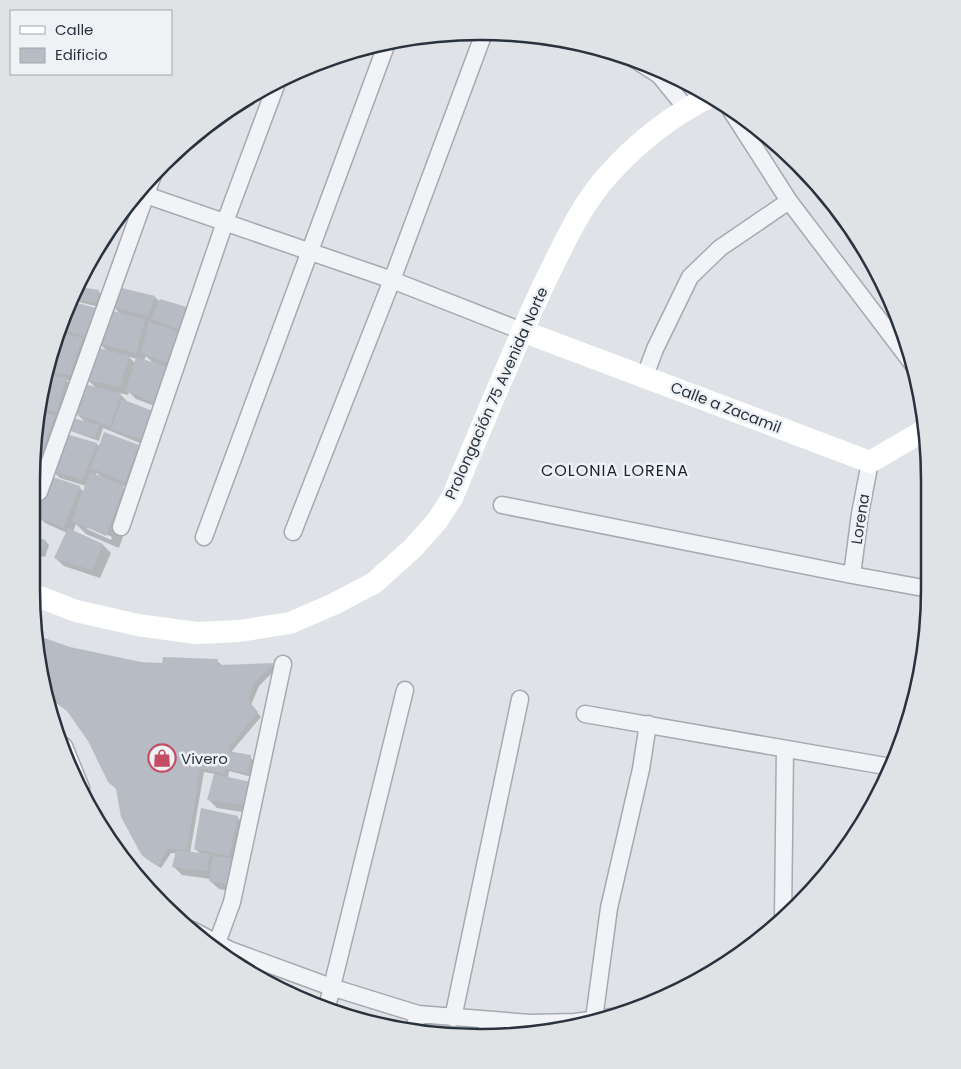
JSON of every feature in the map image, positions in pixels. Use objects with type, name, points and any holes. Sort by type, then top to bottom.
[{"type":"main road","name":"Prolongación 75 Avenida Norte","points":[[40,597],[76,611],[138,626],[196,633],[239,631],[290,622],[334,604],[374,583],[413,548],[437,521],[452,498],[522,331],[573,224],[608,175],[643,140],[686,108],[703,100]]},
{"type":"main road","name":"Calle a Zacamil","points":[[522,331],[870,462]]},
{"type":"main road","points":[[870,462],[918,434]]},
{"type":"street","points":[[293,532],[392,280],[481,40]]},
{"type":"street","points":[[204,537],[384,51]]},
{"type":"street","points":[[662,79],[686,108]]},
{"type":"street","points":[[121,527],[225,222],[274,92]]},
{"type":"street","points":[[740,125],[789,201],[901,348]]},
{"type":"street","points":[[145,194],[392,280],[522,331]]},
{"type":"street","points":[[645,376],[655,349],[690,277],[720,248],[789,201]]},
{"type":"street","points":[[40,489],[137,205]]},
{"type":"street","name":"Lorena","points":[[852,575],[860,514],[870,462]]},
{"type":"street","points":[[502,506],[921,588]]},
{"type":"street","points":[[217,942],[232,902],[283,664]]},
{"type":"street","points":[[328,1002],[405,690]]},
{"type":"street","points":[[453,1018],[520,699]]},
{"type":"street","points":[[585,714],[883,766]]},
{"type":"street","points":[[604,1011],[609,908],[641,769],[648,724]]},
{"type":"street","points":[[783,909],[784,749]]},
{"type":"street","points":[[226,948],[331,987],[418,1014],[530,1024],[552,1023]]},
{"type":"street","points":[[416,1024],[418,1014]]},
{"type":"street","points":[[487,1029],[488,1020]]},
{"type":"building","points":[[118,287],[155,296],[148,316],[111,306]]},
{"type":"building","points":[[84,288],[99,290],[96,303],[79,300]]},
{"type":"building","points":[[160,299],[193,309],[184,331],[151,319]]},
{"type":"building","points":[[78,303],[96,308],[87,336],[66,331]]},
{"type":"building","points":[[110,310],[145,320],[136,353],[98,343]]},
{"type":"building","points":[[149,322],[182,333],[169,363],[141,353]]},
{"type":"building","points":[[65,334],[82,338],[70,375],[54,371]]},
{"type":"building","points":[[95,347],[129,356],[120,387],[85,379]]},
{"type":"building","points":[[136,357],[168,367],[156,403],[126,391]]},
{"type":"building","points":[[53,376],[66,378],[57,412],[46,410]]},
{"type":"building","points":[[81,383],[121,394],[110,426],[76,414]]},
{"type":"building","points":[[122,399],[155,412],[144,440],[111,429]]},
{"type":"building","points":[[45,413],[55,415],[41,454]]},
{"type":"building","points":[[69,417],[99,425],[95,438],[66,428]]},
{"type":"building","points":[[104,432],[139,445],[125,482],[91,468]]},
{"type":"building","points":[[63,433],[97,443],[82,480],[50,470]]},
{"type":"building","points":[[90,472],[124,486],[106,536],[72,521]]},
{"type":"building","points":[[50,476],[80,486],[63,528],[40,517],[40,502]]},
{"type":"building","points":[[68,528],[103,544],[92,570],[54,558]]},
{"type":"building","points":[[40,538],[46,540],[42,554],[40,554]]},
{"type":"building","name":"Vivero","points":[[43,638],[70,647],[141,662],[162,663],[163,657],[218,659],[217,665],[274,663],[255,682],[248,700],[258,712],[229,747],[228,751],[251,755],[248,773],[225,768],[224,774],[200,768],[187,849],[167,849],[157,865],[141,854],[121,817],[116,789],[108,782],[88,741],[67,711],[55,702],[48,674]]},
{"type":"building","points":[[214,774],[251,782],[247,806],[207,800]]},
{"type":"building","points":[[201,808],[238,816],[229,856],[194,849]]},
{"type":"building","points":[[176,850],[210,854],[207,871],[172,867]]},
{"type":"building","points":[[213,856],[231,858],[227,884],[209,881]]},
{"type":"place","name":"Vivero","points":[[162,758]]},
{"type":"district","name":"COLONIA LORENA","points":[[615,470]]}]
